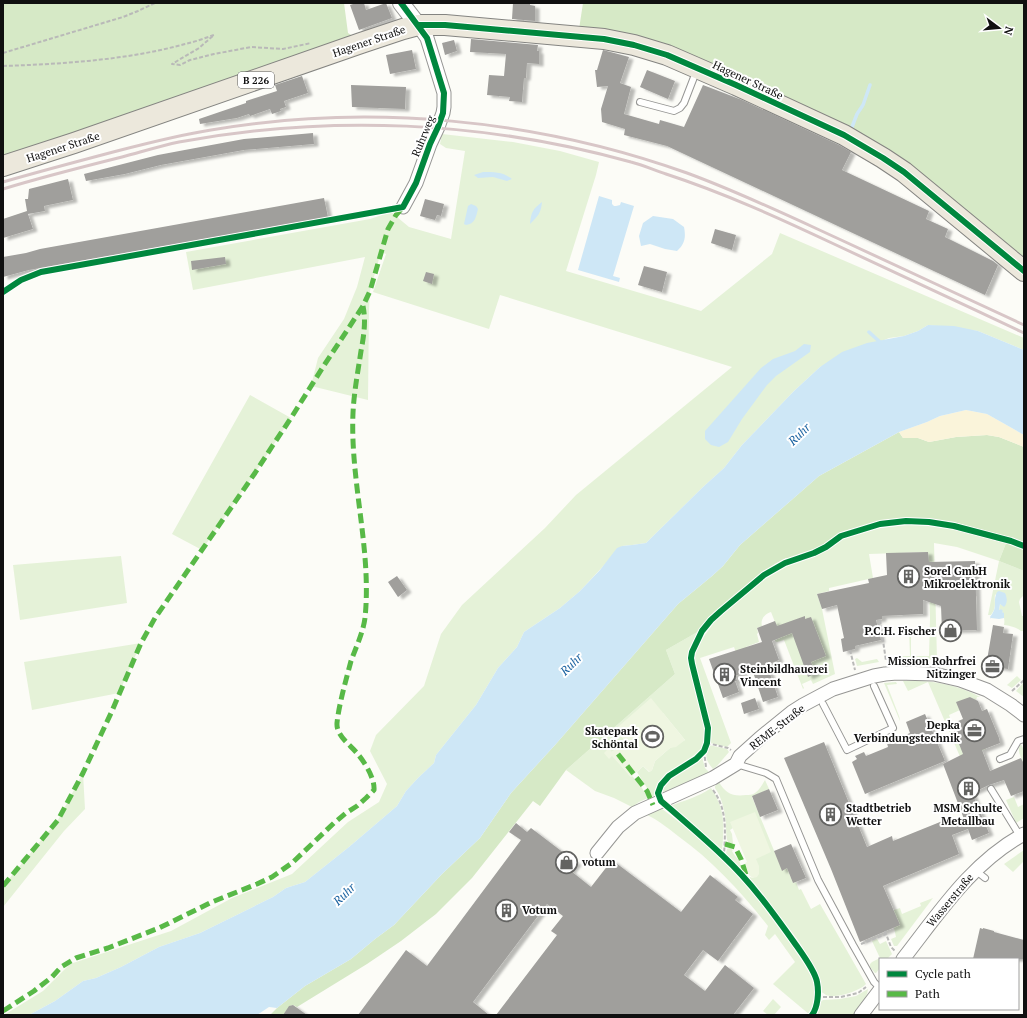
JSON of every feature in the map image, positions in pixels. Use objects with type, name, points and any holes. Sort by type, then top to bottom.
[{"type":"main road","name":"Hagener Straße","points":[[3,166],[74,144],[396,31],[418,25],[445,25],[604,39],[634,45],[667,55],[844,135],[904,172],[1024,271]]},
{"type":"street","points":[[401,3],[418,25]]},
{"type":"street","name":"Ruhrweg","points":[[403,207],[416,183],[443,114],[444,107],[444,93],[427,38],[418,25]]},
{"type":"street","name":"REME-Straße","points":[[597,853],[618,827],[635,813],[713,778],[738,760],[760,738],[792,712],[833,688],[874,676],[891,673],[934,674],[967,682],[987,690],[1004,700],[1024,715]]},
{"type":"street","name":"Wasserstraße","points":[[904,958],[961,884],[980,874],[996,852],[1022,835]]},
{"type":"street","points":[[861,1015],[878,987]]},
{"type":"lane","points":[[640,102],[674,111],[680,108],[687,96],[698,68]]},
{"type":"lane","points":[[823,704],[847,750],[893,728],[874,686]]},
{"type":"lane","points":[[1000,759],[1010,755],[1018,741],[1024,739]]},
{"type":"lane","points":[[738,760],[776,779],[818,880],[854,947],[878,987]]},
{"type":"lane","points":[[991,789],[1022,835]]},
{"type":"path","points":[[3,53],[123,16],[155,3]]},
{"type":"path","points":[[3,66],[52,65],[141,54],[185,44],[214,34],[199,48],[172,64],[180,65],[190,60],[251,47],[283,49],[312,43]]},
{"type":"path","points":[[880,620],[886,661]]},
{"type":"path","points":[[850,650],[858,681]]},
{"type":"path","points":[[1004,700],[1024,680]]},
{"type":"path","points":[[707,743],[728,748],[738,760]]},
{"type":"path","points":[[704,751],[706,767],[710,769],[713,778],[713,789],[718,797],[725,822],[724,856]]},
{"type":"path","points":[[854,947],[886,933],[891,947],[902,958]]},
{"type":"path","points":[[817,997],[841,997],[878,987]]},
{"type":"green space","points":[[3,3],[344,3],[348,33],[359,40],[3,161]]},
{"type":"green space","points":[[583,3],[1024,3],[1024,264],[900,163],[736,85],[578,36]]},
{"type":"green space","points":[[442,134],[513,142],[560,151],[599,162],[566,271],[701,311],[772,254],[780,233],[1024,338],[1024,350],[978,331],[928,325],[918,331],[904,336],[889,338],[820,367],[794,391],[742,445],[724,468],[646,543],[622,546],[580,591],[560,608],[524,632],[517,647],[498,668],[476,705],[436,755],[434,763],[406,791],[397,806],[305,882],[286,888],[273,897],[200,933],[159,947],[121,967],[96,978],[83,981],[55,1001],[29,1015],[4,1015],[43,991],[70,964],[171,931],[232,898],[292,874],[348,822],[379,802],[387,784],[370,751],[376,735],[424,686],[441,634],[462,605],[545,528],[576,495],[732,367],[500,295],[489,329],[373,292],[386,254],[381,252],[370,291],[368,400],[311,386],[318,358],[344,319],[357,287],[365,257],[193,290],[186,252],[370,219],[391,212],[409,227],[451,239],[465,151],[446,148],[440,144]]},
{"type":"green space","points":[[250,395],[291,418],[202,550],[172,534]]},
{"type":"green space","points":[[899,432],[903,438],[918,438],[929,442],[956,437],[987,435],[999,437],[1024,447],[1024,571],[999,561],[1008,538],[954,522],[906,518],[882,521],[844,531],[817,549],[799,554],[793,560],[786,558],[775,564],[718,609],[701,630],[666,650],[675,674],[566,770],[540,806],[533,801],[472,878],[436,914],[401,941],[367,964],[297,1007],[293,1005],[290,1006],[283,1015],[270,1015],[305,986],[351,959],[394,925],[442,874],[480,838],[511,793],[678,604],[723,566],[740,545],[819,476]]},
{"type":"green space","points":[[907,525],[932,526],[957,530],[1006,543],[999,561],[957,547],[934,543],[937,660],[900,658],[903,656],[910,656],[909,628],[911,631],[911,656],[929,656],[930,618],[928,552],[869,554],[873,578],[829,588],[829,591],[817,594],[822,609],[835,674],[813,684],[811,680],[802,684],[803,689],[784,640],[777,642],[775,641],[781,637],[771,612],[764,617],[762,626],[757,628],[759,642],[746,647],[749,655],[739,661],[734,647],[700,658],[731,743],[727,747],[710,743],[711,724],[694,658],[695,651],[702,639],[718,617],[783,566],[815,556],[846,537],[880,528]]},
{"type":"green space","points":[[121,556],[127,603],[20,620],[13,565]]},
{"type":"green space","points":[[999,561],[1024,571],[1024,595],[1019,602],[1022,616],[1024,616],[1024,631],[1004,625],[1002,611],[999,610],[1000,604],[1004,606],[995,594],[994,610],[991,615],[988,615]]},
{"type":"green space","points":[[701,630],[694,640],[688,657],[702,711],[704,743],[701,750],[662,779],[656,787],[654,796],[652,796],[637,772],[643,766],[649,772],[652,770],[655,761],[670,748],[685,740],[663,713],[621,736],[626,741],[612,752],[612,755],[631,777],[632,776],[639,783],[648,798],[632,807],[595,791],[566,770],[675,674],[666,650]]},
{"type":"green space","points":[[141,643],[119,693],[32,710],[24,662]]},
{"type":"green space","points":[[857,658],[862,662],[877,659],[879,662],[857,666],[855,659]]},
{"type":"green space","points":[[1017,676],[1021,680],[1012,688],[1007,685]]},
{"type":"green space","points":[[903,681],[923,681],[943,684],[962,689],[980,697],[977,697],[976,700],[970,697],[960,710],[949,715],[951,724],[963,753],[984,744],[986,749],[961,759],[928,682],[908,691]]},
{"type":"green space","points":[[896,682],[897,684],[887,685],[900,721],[884,683]]},
{"type":"green space","points":[[1023,683],[1024,684],[1024,697],[1016,691]]},
{"type":"green space","name":"Skatepark Schöntal","points":[[651,698],[685,740],[676,747],[670,748],[655,761],[650,772],[643,766],[631,777],[612,756],[609,759],[604,753],[609,748],[612,752],[626,741],[621,736],[617,739],[611,733]]},
{"type":"green space","points":[[1021,744],[1024,750],[1024,764],[1019,751]]},
{"type":"green space","points":[[709,745],[727,749],[729,752],[713,769],[706,758]]},
{"type":"green space","points":[[702,757],[705,768],[709,772],[697,781],[686,786],[663,792],[665,783]]},
{"type":"green space","points":[[83,773],[85,809],[64,831],[3,907],[3,886],[58,820]]},
{"type":"green space","points":[[765,780],[769,789],[752,797],[782,870],[787,868],[793,883],[796,882],[799,890],[801,889],[811,909],[820,904],[866,984],[853,992],[830,996],[820,991],[819,979],[812,963],[798,940],[749,880],[750,877],[753,878],[759,870],[751,851],[731,822],[733,828],[730,830],[733,843],[731,844],[727,840],[724,810],[715,786],[719,782],[724,789],[733,795],[749,795],[754,794]]},
{"type":"green space","points":[[711,788],[722,811],[722,851],[669,806],[696,796]]},
{"type":"green space","points":[[1014,797],[1018,807],[1024,804],[1024,818],[1016,823],[1006,800]]},
{"type":"green space","points":[[661,808],[706,844],[740,878],[780,927],[806,964],[813,979],[814,997],[810,1015],[773,984],[795,962],[775,934],[769,940],[765,935],[768,926],[715,866],[663,824],[647,815]]},
{"type":"green space","points":[[755,812],[771,852],[756,859],[759,866],[759,874],[757,877],[753,878],[749,875],[745,863],[747,862],[730,822]]},
{"type":"green space","points":[[730,848],[733,850],[733,853],[739,861],[741,870],[727,856],[727,849]]},
{"type":"green space","points":[[1024,850],[1024,861],[1013,872],[1004,864]]},
{"type":"green space","points":[[933,898],[897,946],[894,946],[891,939],[896,937],[894,928],[894,910],[900,908],[902,914],[921,906],[920,903]]},
{"type":"green space","points":[[877,939],[880,944],[886,941],[892,954],[888,958],[880,958],[872,941]]},
{"type":"green space","points":[[879,958],[879,969],[876,973],[870,967],[872,962]]},
{"type":"green space","points":[[868,989],[865,1000],[854,1015],[817,1015],[818,1004],[823,1000],[856,996]]},
{"type":"green space","points":[[773,999],[781,1007],[774,1015],[768,1015],[763,1011]]},
{"type":"sand","points":[[966,410],[987,414],[1024,435],[1024,447],[999,437],[987,435],[956,437],[929,442],[918,438],[903,438],[899,432],[940,416]]},
{"type":"water","points":[[483,172],[499,173],[512,179],[507,181],[493,177],[478,178],[474,175]]},
{"type":"water","points":[[599,196],[612,200],[612,204],[614,206],[620,205],[621,202],[634,206],[613,276],[620,278],[619,282],[578,270]]},
{"type":"water","points":[[542,202],[539,214],[530,224],[533,211]]},
{"type":"water","points":[[471,204],[476,206],[478,209],[473,222],[466,225],[464,224],[468,206]]},
{"type":"water","points":[[653,216],[673,219],[684,227],[684,240],[682,246],[677,251],[650,244],[641,246],[639,236],[643,223]]},
{"type":"water","name":"Ruhr","points":[[928,325],[954,326],[978,331],[1024,350],[1024,435],[987,414],[966,410],[940,416],[899,432],[819,476],[740,545],[723,566],[712,576],[678,604],[511,793],[480,838],[442,874],[394,925],[351,959],[305,986],[277,1008],[269,1007],[257,1015],[29,1015],[55,1001],[83,981],[96,978],[121,967],[159,947],[200,933],[273,897],[286,888],[305,882],[397,806],[406,791],[434,763],[436,755],[476,705],[498,668],[517,647],[524,632],[560,608],[580,591],[600,570],[617,548],[646,543],[724,468],[742,445],[794,391],[820,367],[842,352],[867,343],[904,336],[918,331]]},
{"type":"water","points":[[804,344],[811,345],[810,352],[776,376],[767,385],[742,419],[728,442],[719,447],[711,445],[705,439],[705,431],[761,368],[773,359],[795,351]]},
{"type":"water","points":[[999,591],[1005,593],[1007,598],[1007,602],[1004,607],[1000,604],[999,610],[1001,609],[1003,611],[1004,618],[991,619],[990,617],[995,607],[997,592]]},
{"type":"building","points":[[364,3],[366,10],[386,3],[392,18],[359,30],[350,5]]},
{"type":"building","points":[[513,3],[530,3],[530,5],[535,6],[535,21],[512,19]]},
{"type":"building","points":[[471,39],[538,45],[537,51],[539,51],[539,64],[527,63],[522,102],[509,101],[510,97],[487,95],[489,75],[504,76],[506,54],[470,52]]},
{"type":"building","points":[[454,40],[457,51],[445,55],[442,43]]},
{"type":"building","points":[[412,50],[416,69],[390,74],[386,55]]},
{"type":"building","points":[[603,50],[629,57],[620,83],[631,87],[624,114],[659,124],[660,120],[684,127],[703,85],[742,100],[851,152],[842,170],[929,211],[926,219],[948,229],[945,237],[993,261],[998,265],[985,295],[667,146],[624,135],[625,129],[602,122],[601,109],[608,86],[597,87],[595,70],[597,70]]},
{"type":"building","points":[[647,70],[675,81],[668,99],[640,87]]},
{"type":"building","points":[[302,76],[308,93],[284,101],[286,107],[280,109],[281,111],[272,114],[270,109],[250,116],[249,114],[237,118],[200,124],[199,119],[277,91],[275,85]]},
{"type":"building","points":[[351,85],[406,87],[405,109],[352,107]]},
{"type":"building","points":[[313,133],[314,144],[244,150],[161,165],[125,174],[86,181],[84,174],[158,155],[244,139]]},
{"type":"building","points":[[68,179],[73,200],[44,206],[45,211],[28,214],[33,229],[3,238],[3,219],[27,211],[25,199],[28,199],[29,189]]},
{"type":"building","points":[[324,198],[328,217],[29,270],[3,277],[3,257]]},
{"type":"building","points":[[425,199],[444,204],[441,216],[437,215],[435,220],[420,216]]},
{"type":"building","points":[[715,229],[736,235],[732,250],[711,243]]},
{"type":"building","points":[[225,257],[226,264],[192,270],[191,261]]},
{"type":"building","points":[[644,266],[667,272],[662,292],[638,285]]},
{"type":"building","points":[[426,272],[434,274],[432,284],[423,281]]},
{"type":"building","points":[[928,552],[929,562],[975,561],[977,630],[942,631],[941,606],[923,600],[923,614],[882,616],[882,619],[876,620],[881,640],[855,646],[855,649],[843,652],[841,639],[844,638],[837,605],[822,609],[817,594],[869,583],[868,579],[887,575],[886,553]]},
{"type":"building","points":[[397,576],[407,590],[398,597],[388,582]]},
{"type":"building","points":[[805,616],[805,619],[811,617],[826,656],[811,662],[816,673],[808,677],[792,633],[772,641],[779,660],[767,665],[778,697],[763,702],[752,669],[735,676],[737,681],[735,681],[739,692],[723,698],[709,659],[762,642],[757,628],[775,621],[777,626]]},
{"type":"building","points":[[993,625],[1004,627],[1003,633],[1013,634],[1008,669],[986,666]]},
{"type":"building","points":[[970,697],[978,701],[982,711],[987,709],[999,738],[1000,743],[982,750],[990,771],[1021,758],[1024,764],[1024,791],[1011,796],[1004,780],[972,793],[989,833],[972,840],[968,829],[952,835],[959,854],[883,886],[900,925],[860,942],[784,758],[824,742],[867,847],[892,836],[893,841],[945,820],[948,826],[964,819],[943,764],[963,754],[951,724],[963,719],[956,702]]},
{"type":"building","points":[[755,698],[759,709],[744,714],[741,703]]},
{"type":"building","points":[[925,714],[945,761],[865,794],[852,762],[857,759],[855,756],[864,752],[866,756],[888,747],[887,743],[910,733],[906,722]]},
{"type":"building","points":[[769,789],[778,810],[760,817],[752,796]]},
{"type":"building","points":[[516,823],[527,832],[531,828],[577,863],[571,871],[591,887],[612,860],[681,912],[710,875],[738,897],[735,900],[753,914],[718,961],[703,950],[684,975],[705,991],[725,965],[754,988],[733,1015],[496,1015],[557,935],[551,931],[563,916],[547,904],[473,1002],[489,1015],[358,1015],[406,950],[427,966],[521,840],[509,832]]},
{"type":"building","points":[[791,844],[806,878],[793,883],[787,868],[782,871],[774,851]]},
{"type":"building","points":[[980,928],[1024,940],[1024,959],[973,958]]},
{"type":"building","points":[[293,1005],[307,1015],[283,1015],[289,1006]]},
{"type":"waterway","points":[[852,127],[857,114],[863,105],[870,85]]},
{"type":"waterway","points":[[869,332],[881,343]]},
{"type":"railway","points":[[3,182],[175,137],[211,130],[271,122],[331,118],[391,118],[452,121],[512,129],[571,140],[630,155],[706,180],[783,213],[1024,325]]},
{"type":"railway","points":[[3,189],[47,176],[179,142],[235,133],[349,125],[406,126],[463,130],[576,148],[635,163],[688,181],[751,206],[1024,333]]},
{"type":"marked path","points":[[3,886],[58,820],[83,773],[112,711],[141,643],[155,618],[255,473],[363,306],[370,291],[388,229],[396,215],[403,207]]},
{"type":"marked path","points":[[3,1011],[34,991],[52,977],[61,967],[76,958],[108,948],[159,928],[212,902],[272,877],[292,863],[334,823],[357,806],[374,790],[373,780],[368,770],[359,756],[341,735],[337,727],[341,700],[347,676],[361,635],[365,618],[366,567],[353,439],[354,397],[364,328],[363,306]]},
{"type":"marked path","points":[[618,754],[647,791],[653,805]]},
{"type":"marked path","points":[[725,844],[735,847],[741,859],[747,878]]},
{"type":"cycle path","points":[[3,292],[21,280],[41,272],[403,207],[416,183],[430,144],[438,127],[443,113],[444,93],[427,38],[401,3]]},
{"type":"cycle path","points":[[418,25],[445,25],[604,39],[634,45],[667,55],[844,135],[883,158],[904,172],[1024,271]]},
{"type":"cycle path","points":[[812,1015],[816,1008],[818,999],[817,982],[802,953],[753,887],[715,849],[661,801],[658,793],[661,785],[669,776],[696,759],[704,751],[707,743],[708,728],[692,664],[692,652],[702,631],[711,620],[764,575],[785,563],[814,553],[826,547],[841,536],[880,524],[906,521],[929,522],[954,526],[1011,541],[1024,546]]},
{"type":"place","name":"Sorel GmbH Mikroelektronik","points":[[908,577]]},
{"type":"place","name":"P.C.H. Fischer","points":[[951,631]]},
{"type":"place","name":"Mission Rohrfrei Nitzinger","points":[[992,667]]},
{"type":"place","name":"Steinbildhauerei Vincent","points":[[724,675]]},
{"type":"place","name":"Depka Verbindungstechnik","points":[[975,731]]},
{"type":"place","name":"Skatepark Schöntal","points":[[653,737]]},
{"type":"place","name":"MSM Schulte Metallbau","points":[[968,788]]},
{"type":"place","name":"Stadtbetrieb Wetter","points":[[830,814]]},
{"type":"place","name":"votum","points":[[567,862]]},
{"type":"place","name":"Votum","points":[[506,910]]}]
